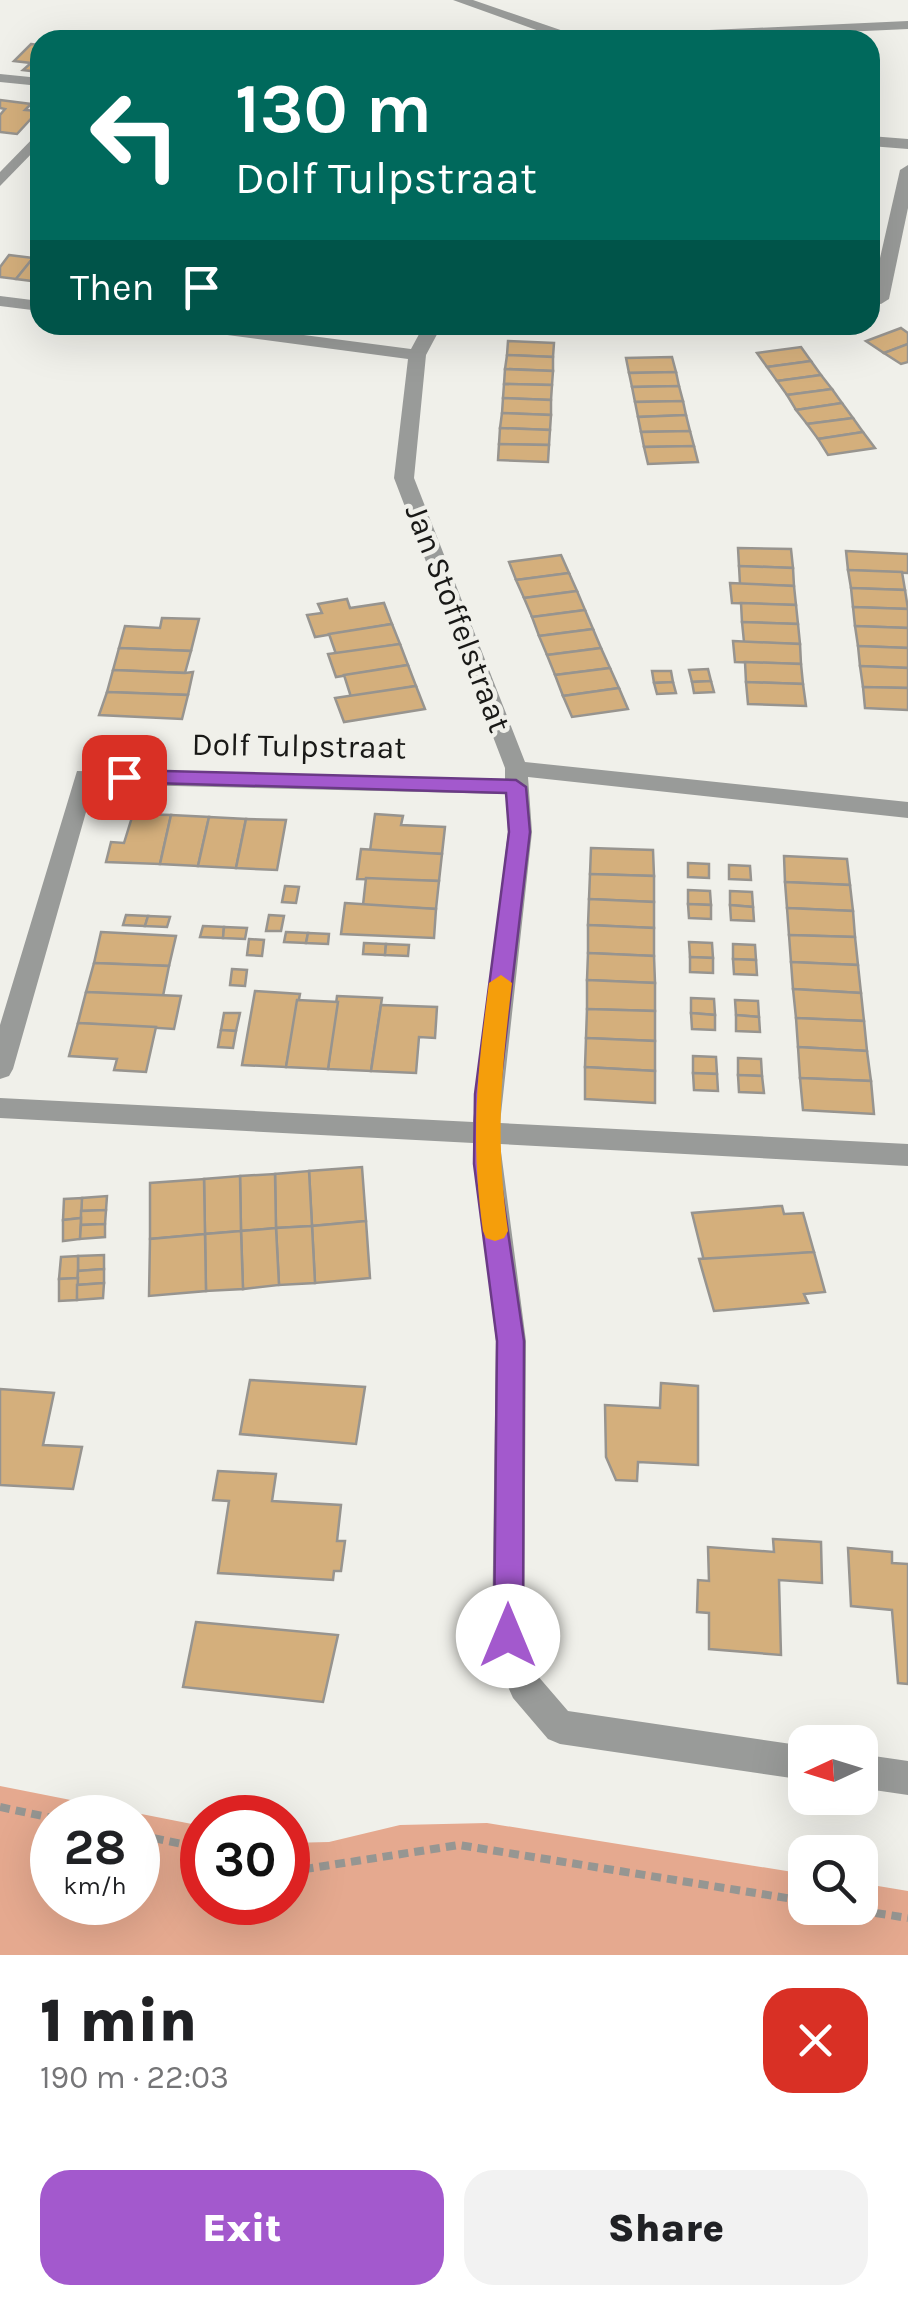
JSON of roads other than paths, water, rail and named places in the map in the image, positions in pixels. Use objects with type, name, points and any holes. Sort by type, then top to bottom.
[{"type":"street","points":[[460,0],[548,30]]},
{"type":"street","points":[[880,32],[895,32],[908,25]]},
{"type":"street","points":[[0,78],[30,81]]},
{"type":"street","points":[[880,142],[908,144]]},
{"type":"street","points":[[0,181],[30,147]]},
{"type":"street","points":[[880,299],[908,170]]},
{"type":"street","points":[[0,301],[30,305]]},
{"type":"street","points":[[264,335],[417,355]]},
{"type":"street","name":"Jan Stoffelstraat","points":[[428,335],[417,355],[404,478],[516,777],[520,832],[487,1094],[486,1164],[511,1341],[508,1636],[514,1671],[534,1701],[560,1727],[788,1761]]},
{"type":"street","name":"Dolf Tulpstraat","points":[[0,1069],[85,776],[516,777]]},
{"type":"street","points":[[516,777],[908,810]]},
{"type":"street","points":[[0,1108],[908,1155]]},
{"type":"street","points":[[878,1774],[908,1778]]}]
